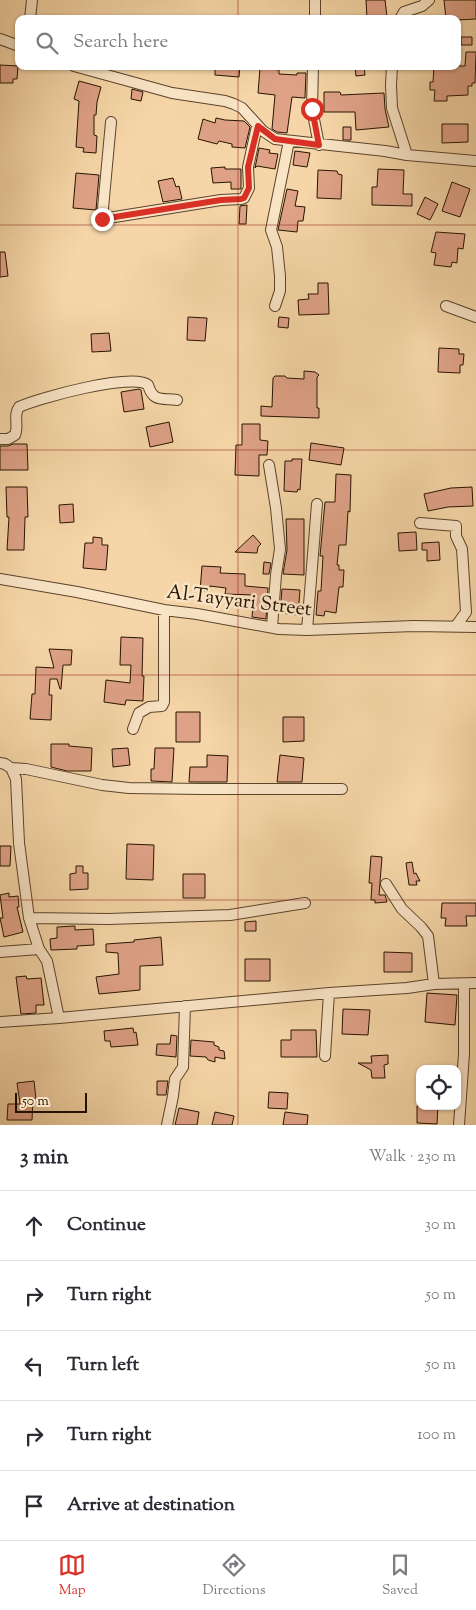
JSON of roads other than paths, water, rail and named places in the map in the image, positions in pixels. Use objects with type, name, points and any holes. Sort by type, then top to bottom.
[{"type":"street","points":[[30,15],[32,0]]},
{"type":"street","points":[[315,0],[315,15]]},
{"type":"street","points":[[402,15],[404,12],[422,6],[429,0]]},
{"type":"street","points":[[0,39],[15,45]]},
{"type":"street","points":[[89,70],[172,93],[225,101],[242,108],[258,126],[275,139],[407,155],[476,161]]},
{"type":"street","points":[[313,70],[312,109],[319,145]]},
{"type":"street","points":[[392,70],[392,108],[407,155]]},
{"type":"street","points":[[111,122],[102,219],[244,198],[249,188],[248,167],[258,126]]},
{"type":"street","points":[[275,306],[280,291],[280,276],[277,247],[271,230],[290,142]]},
{"type":"street","points":[[446,306],[476,317]]},
{"type":"street","points":[[0,439],[8,439],[16,435],[16,414],[19,406],[99,384],[142,381],[148,385],[154,398],[177,400]]},
{"type":"street","points":[[270,465],[280,549],[272,627]]},
{"type":"street","points":[[307,630],[317,504]]},
{"type":"street","points":[[420,523],[456,526],[456,536],[462,549],[466,612],[456,626]]},
{"type":"street","name":"Al-Tayyari Street","points":[[0,579],[78,592],[164,610],[272,627],[307,630],[476,627]]},
{"type":"street","points":[[133,729],[139,713],[149,707],[162,706],[164,702],[164,610]]},
{"type":"street","points":[[0,764],[5,764],[11,768],[26,769],[102,785],[129,788],[231,790],[342,789]]},
{"type":"street","points":[[11,768],[16,779],[19,843],[29,918],[39,949],[47,961],[59,1018]]},
{"type":"street","points":[[386,884],[402,909],[428,936],[434,984]]},
{"type":"street","points":[[29,918],[108,919],[230,915],[305,903]]},
{"type":"street","points":[[0,952],[39,949]]},
{"type":"street","points":[[0,1022],[329,993],[407,988],[434,984],[476,983]]},
{"type":"street","points":[[459,1125],[464,1054],[464,984]]},
{"type":"street","points":[[325,1056],[329,993]]},
{"type":"street","points":[[167,1125],[175,1079],[183,1067],[185,1006]]}]
